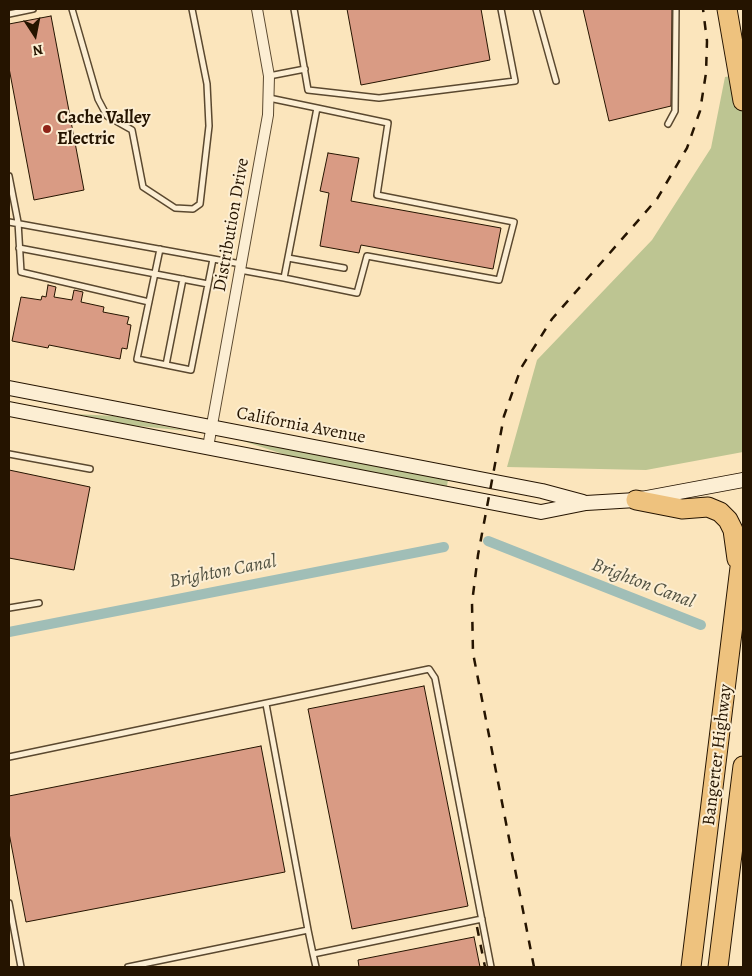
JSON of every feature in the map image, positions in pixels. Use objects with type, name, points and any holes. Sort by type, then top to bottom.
[{"type":"highway","points":[[727,9],[743,101]]},
{"type":"highway","points":[[636,500],[682,509],[708,507],[720,512],[728,520],[733,530],[740,573]]},
{"type":"highway","name":"Bangerter Highway","points":[[691,967],[743,543]]},
{"type":"highway","name":"Bangerter Highway","points":[[718,967],[743,766]]},
{"type":"main road","name":"California Avenue","points":[[9,388],[542,491],[586,503]]},
{"type":"main road","name":"California Avenue","points":[[9,408],[541,512],[586,503],[636,500],[743,480]]},
{"type":"street","name":"Distribution Drive","points":[[208,447],[241,267],[269,98],[269,76],[256,9]]},
{"type":"lane","points":[[9,14],[33,9]]},
{"type":"lane","points":[[72,9],[98,98],[107,116],[132,130],[143,187],[175,208],[193,209],[200,204],[209,126],[207,84],[192,9]]},
{"type":"lane","points":[[294,9],[308,90],[380,98],[515,81],[501,9]]},
{"type":"lane","points":[[536,9],[556,81]]},
{"type":"lane","points":[[668,124],[675,111],[676,9]]},
{"type":"lane","points":[[269,76],[305,69]]},
{"type":"lane","points":[[9,222],[18,222],[213,259],[284,278],[357,294],[367,256],[499,280],[514,222],[377,195],[388,123],[269,98]]},
{"type":"lane","points":[[284,278],[317,108]]},
{"type":"lane","points":[[9,176],[18,222],[21,272],[148,302]]},
{"type":"lane","points":[[19,248],[208,284]]},
{"type":"lane","points":[[160,249],[136,359],[191,370],[213,259]]},
{"type":"lane","points":[[288,258],[344,268]]},
{"type":"lane","points":[[166,365],[183,279]]},
{"type":"lane","points":[[9,454],[90,469]]},
{"type":"lane","points":[[9,608],[40,603]]},
{"type":"lane","points":[[9,757],[429,669],[435,678],[491,967]]},
{"type":"lane","points":[[266,704],[316,967]]},
{"type":"lane","points":[[9,903],[21,967]]},
{"type":"lane","points":[[313,954],[482,919]]},
{"type":"lane","points":[[128,967],[308,930]]},
{"type":"green space","points":[[743,74],[743,452],[646,470],[507,467],[537,360],[652,240],[711,148],[725,77]]},
{"type":"green space","points":[[76,414],[114,416],[187,431],[129,425]]},
{"type":"green space","points":[[237,439],[448,480],[447,486],[295,458]]},
{"type":"building","points":[[347,9],[481,9],[490,60],[361,85]]},
{"type":"building","points":[[583,9],[672,9],[671,106],[609,121]]},
{"type":"building","name":"Cache Valley Electric","points":[[51,16],[84,190],[34,200],[9,68],[9,24]]},
{"type":"building","points":[[328,153],[359,158],[351,201],[501,228],[493,269],[361,245],[359,253],[320,246],[329,193],[320,191]]},
{"type":"building","points":[[48,285],[56,287],[54,297],[72,300],[74,290],[83,292],[81,302],[104,307],[103,312],[129,317],[127,324],[131,325],[127,349],[122,348],[120,359],[49,345],[48,348],[12,341],[21,297],[41,300],[42,296],[46,297]]},
{"type":"building","points":[[9,470],[90,487],[74,570],[9,558]]},
{"type":"building","points":[[424,686],[468,906],[352,929],[308,709]]},
{"type":"building","points":[[261,746],[285,872],[26,922],[9,833],[9,796]]},
{"type":"building","points":[[474,937],[480,967],[359,967],[358,960]]},
{"type":"waterway","name":"Brighton Canal","points":[[488,541],[701,625]]},
{"type":"waterway","name":"Brighton Canal","points":[[9,632],[444,547]]},
{"type":"railway","points":[[534,967],[473,653],[472,603],[478,555],[504,416],[521,368],[552,319],[657,199],[687,148],[700,111],[706,73],[707,41],[703,9]]},
{"type":"railway","points":[[477,927],[485,967]]},
{"type":"place","name":"Cache Valley Electric","points":[[47,129]]}]
